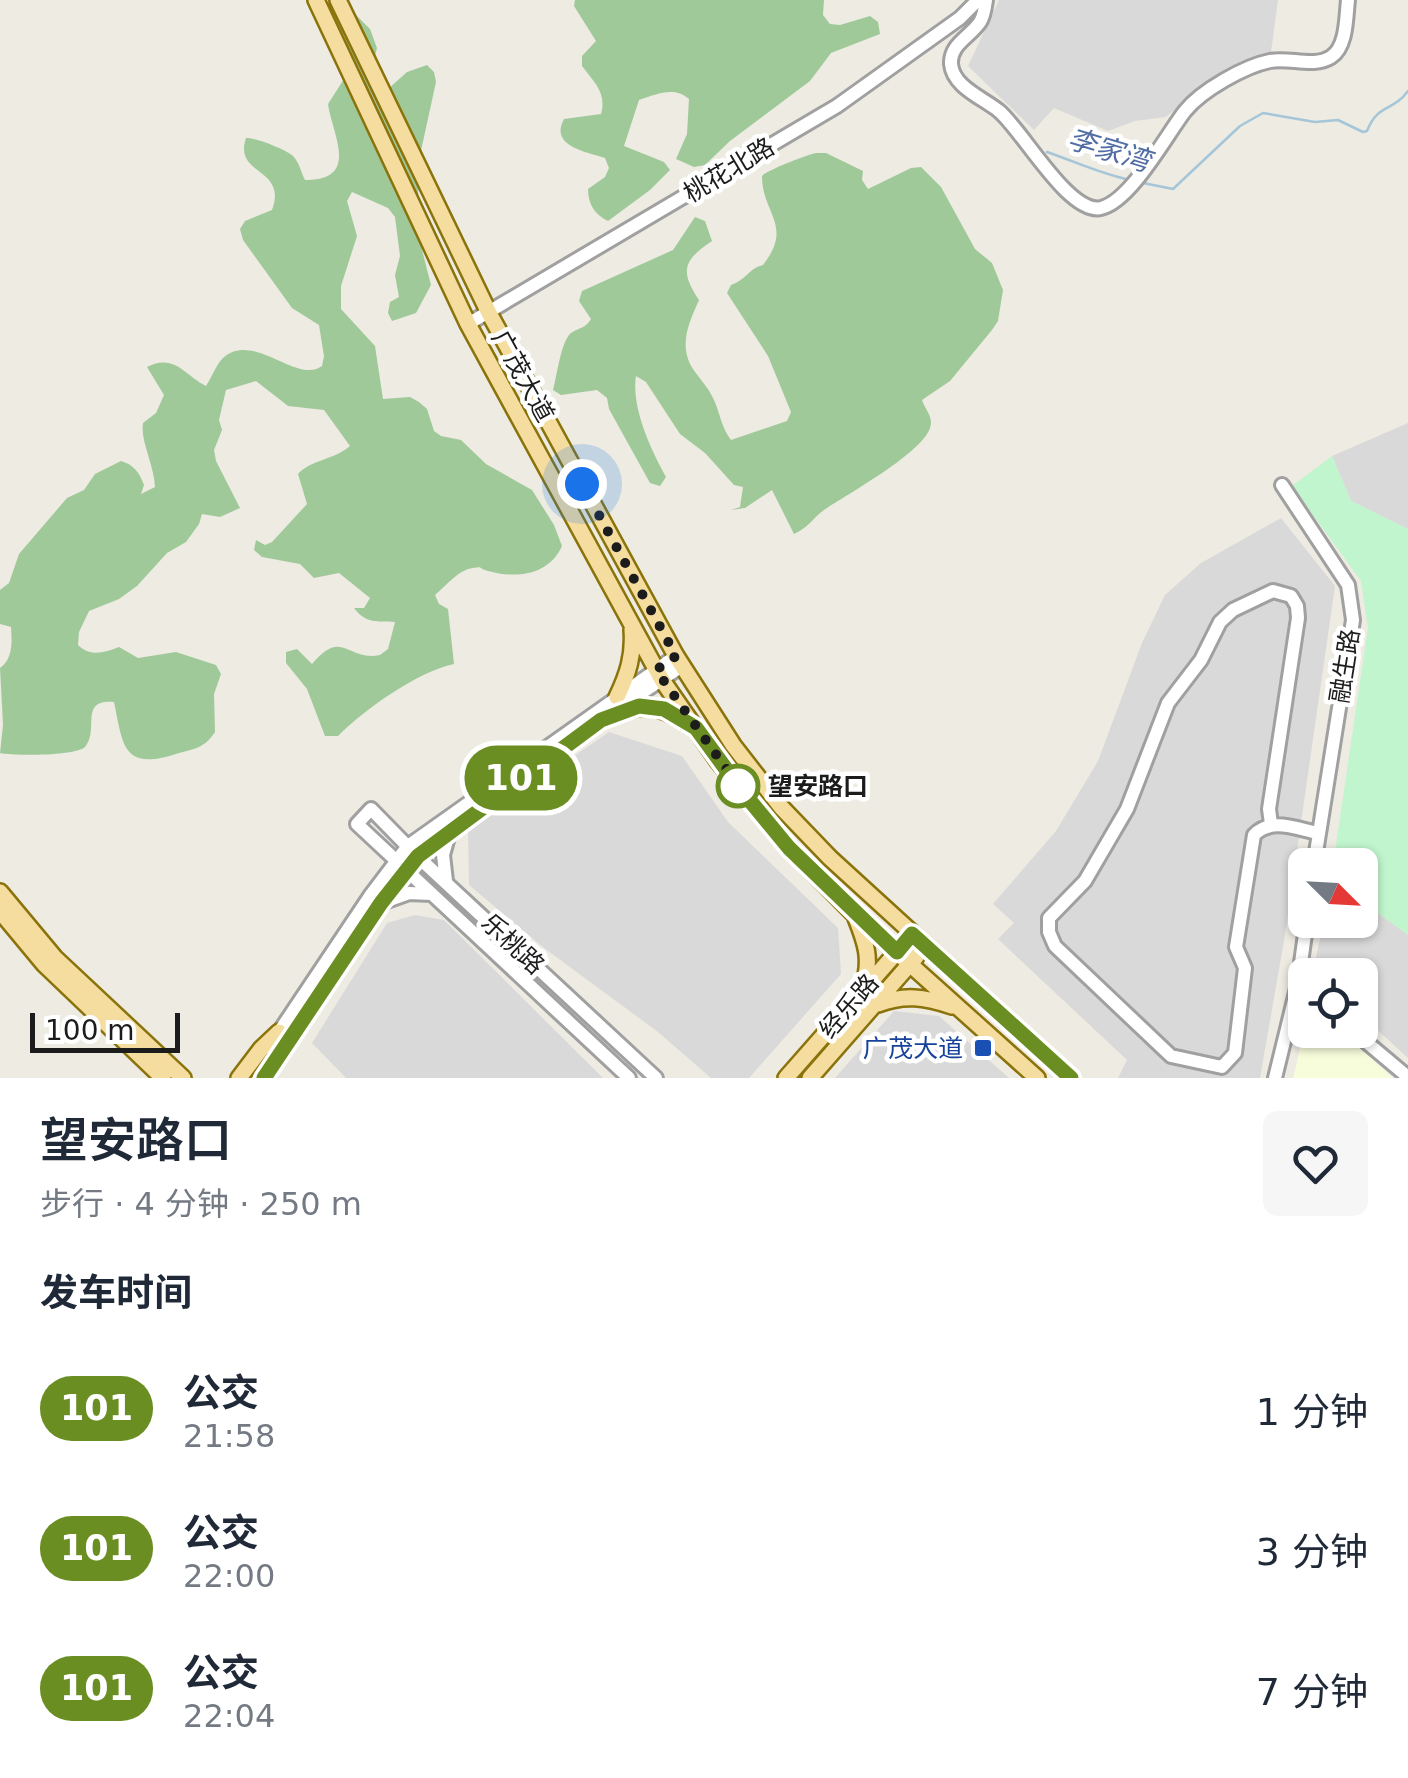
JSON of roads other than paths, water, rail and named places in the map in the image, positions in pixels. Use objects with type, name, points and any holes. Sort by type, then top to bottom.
[{"type":"main road","name":"广茂大道","points":[[316,0],[468,324],[659,675],[765,820],[854,914],[1037,1078]]},
{"type":"main road","name":"广茂大道","points":[[338,0],[489,313],[679,661],[732,745],[780,807],[925,947],[1071,1078]]},
{"type":"main road","points":[[617,696],[628,674],[634,645],[632,626]]},
{"type":"main road","points":[[601,720],[639,706],[651,706],[664,709],[696,728]]},
{"type":"main road","points":[[0,892],[55,958],[183,1078]]},
{"type":"main road","points":[[0,911],[44,964],[163,1078]]},
{"type":"main road","points":[[854,914],[867,943],[869,966],[860,994]]},
{"type":"main road","name":"经乐路","points":[[786,1078],[912,934]]},
{"type":"main road","name":"经乐路","points":[[810,1078],[925,947]]},
{"type":"main road","points":[[874,1005],[900,996],[925,998],[958,1008]]},
{"type":"main road","points":[[238,1078],[279,1032]]},
{"type":"main road","points":[[1019,1062],[1015,1051],[1019,1043],[1034,1045]]},
{"type":"street","name":"桃花北路","points":[[468,324],[837,106],[960,18],[978,0]]},
{"type":"street","points":[[986,0],[982,20],[954,48],[951,63],[956,80],[1002,113],[1066,192],[1097,209],[1111,204],[1149,166],[1188,107],[1222,81],[1270,61],[1318,61],[1332,56],[1342,44],[1348,0]]},
{"type":"street","name":"融生路","points":[[1282,485],[1348,586],[1353,620],[1316,848]]},
{"type":"street","points":[[1271,824],[1269,809],[1298,618],[1298,606],[1291,596],[1273,591],[1233,610],[1220,622],[1201,660],[1168,703],[1127,810],[1085,881],[1049,918],[1048,932],[1055,946],[1170,1056],[1211,1068],[1222,1067],[1235,1054],[1245,968],[1236,947],[1254,834],[1271,824],[1318,833]]},
{"type":"street","points":[[413,851],[450,830],[679,661]]},
{"type":"street","points":[[248,1078],[413,851],[617,696],[659,675]]},
{"type":"street","name":"乐桃路","points":[[628,1078],[357,824],[372,809],[656,1078]]},
{"type":"street","points":[[446,881],[443,855],[450,830]]},
{"type":"street","points":[[264,1078],[381,903],[400,865]]},
{"type":"street","points":[[381,903],[409,893],[432,894]]},
{"type":"street","points":[[1275,1078],[1288,1034]]},
{"type":"street","points":[[1373,1048],[1408,1077]]},
{"type":"waterway","name":"李家湾","points":[[1143,183],[1173,189],[1240,126],[1263,113],[1315,122],[1338,120],[1363,132],[1376,116],[1408,91]]},
{"type":"waterway","name":"李家湾","points":[[1047,152],[1130,180]]},
{"type":"place","name":"望安路口","points":[[738,786]]},
{"type":"place","name":"广茂大道","points":[[983,1048]]}]
